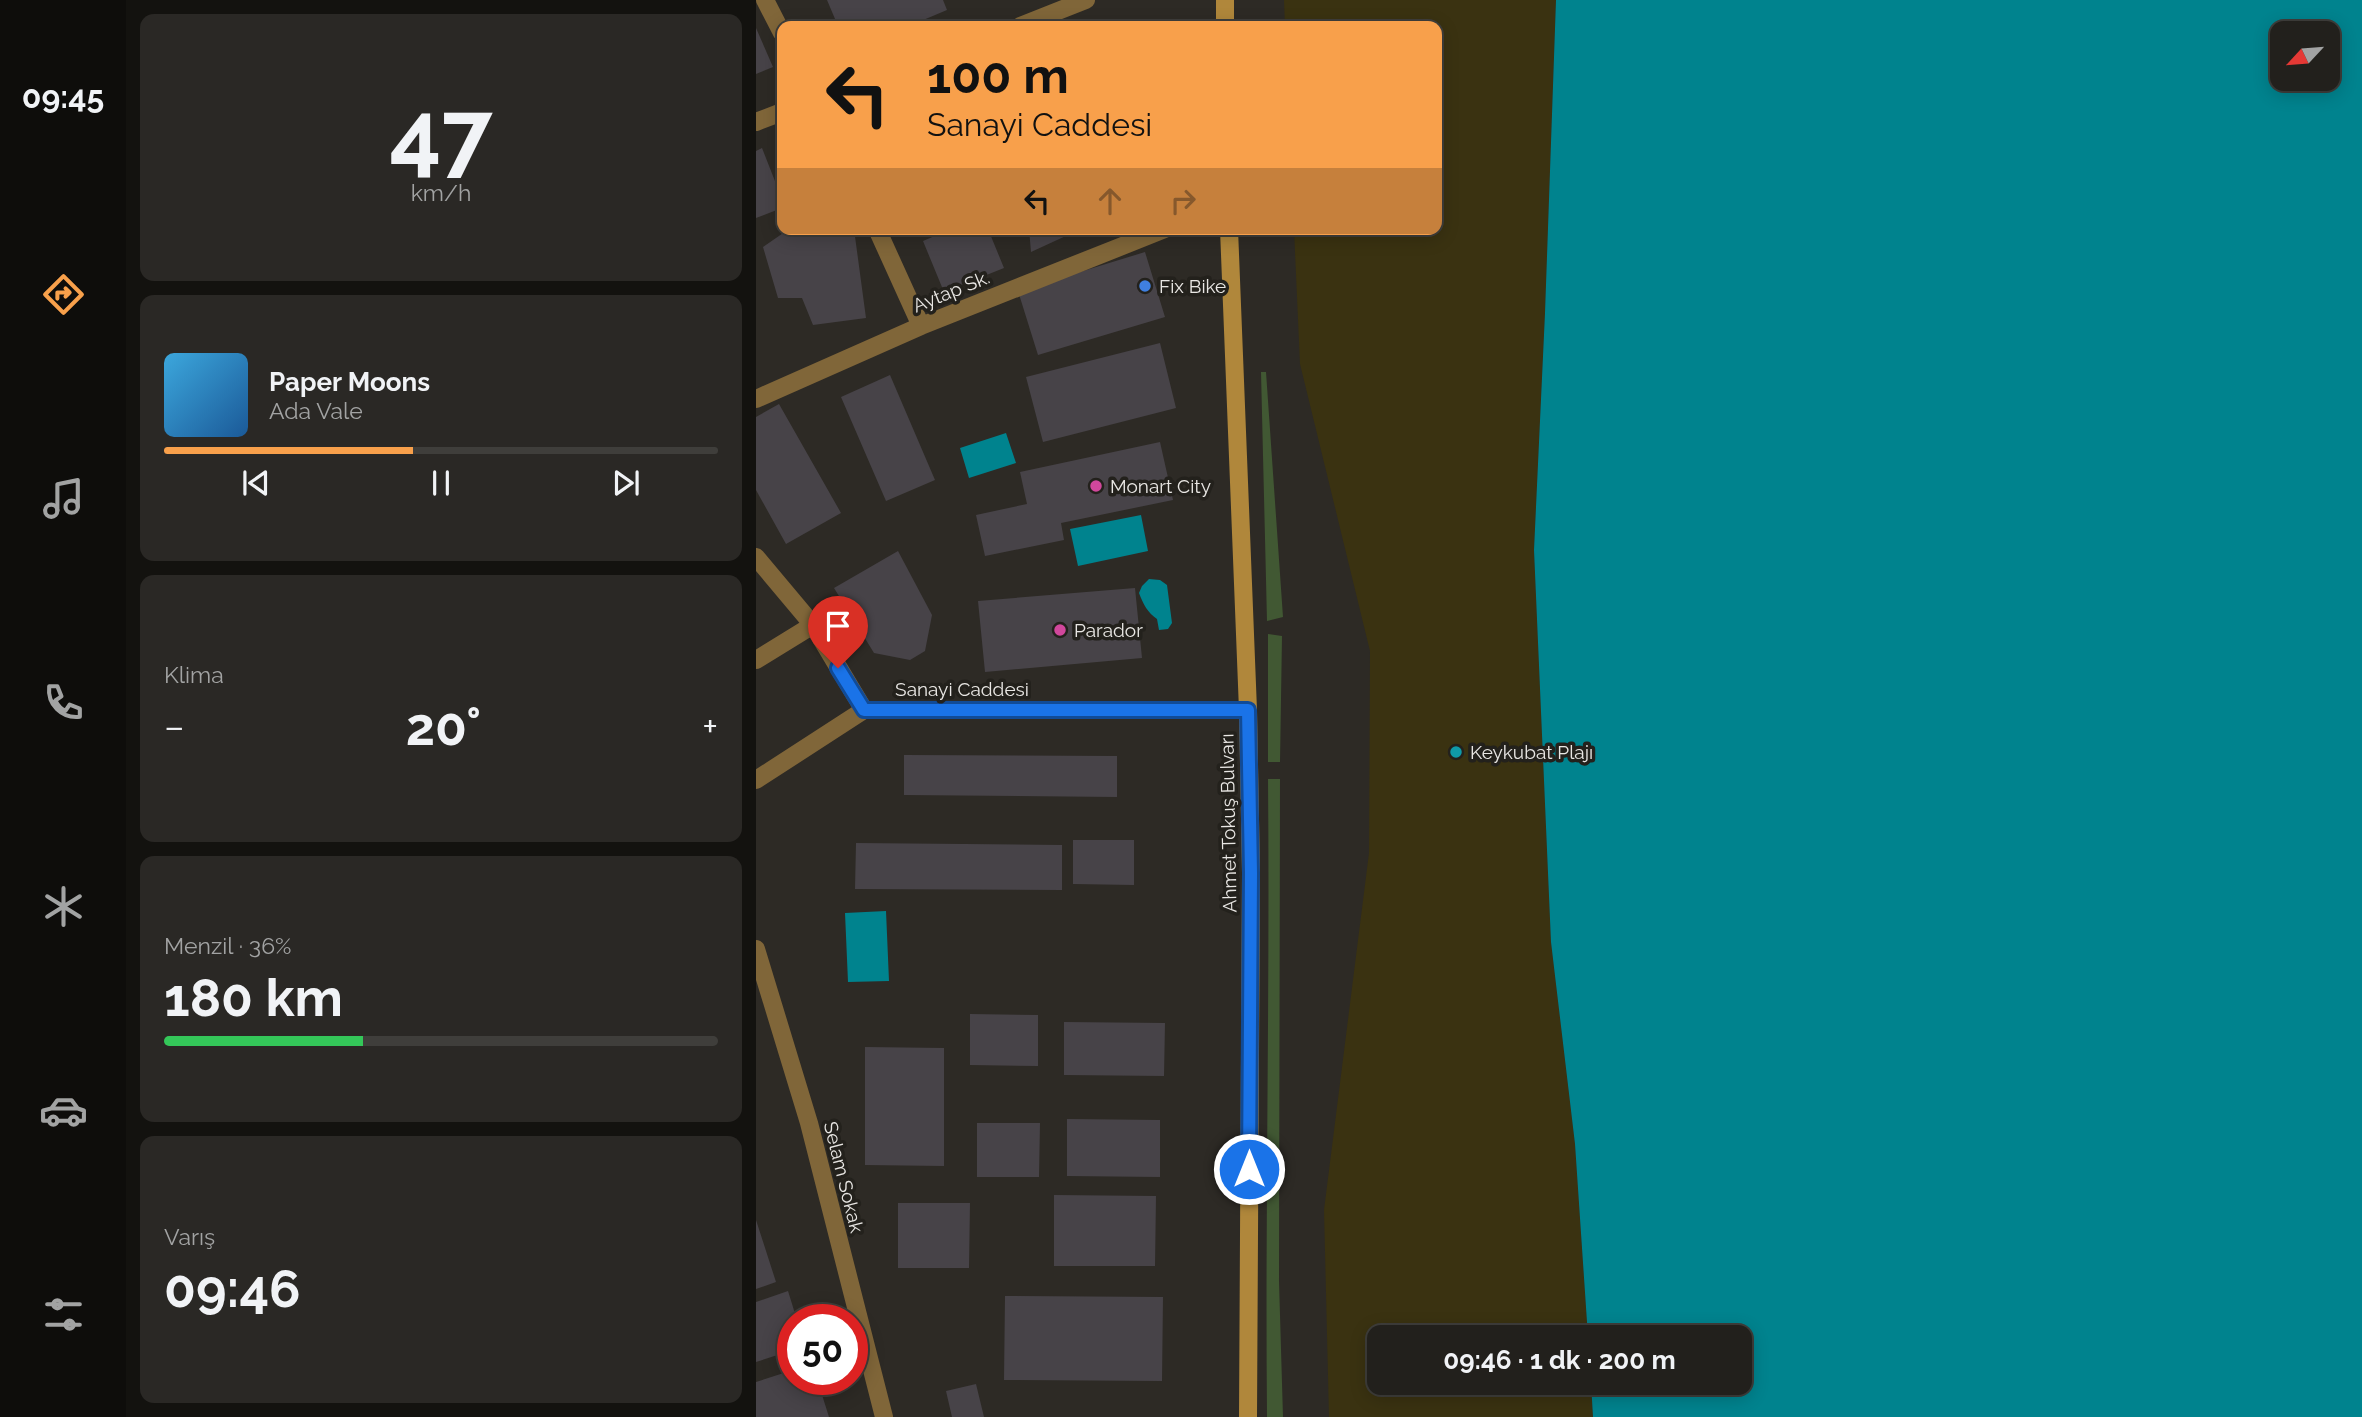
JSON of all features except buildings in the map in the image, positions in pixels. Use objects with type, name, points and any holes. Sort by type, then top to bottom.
[{"type":"main road","points":[[1225,0],[1225,21]]},
{"type":"main road","name":"Ahmet Tokuş Bulvarı","points":[[1229,235],[1248,710],[1251,873],[1248,1417]]},
{"type":"street","points":[[765,0],[777,23]]},
{"type":"street","points":[[1033,21],[1086,0]]},
{"type":"street","points":[[756,122],[777,114]]},
{"type":"street","points":[[880,235],[921,326]]},
{"type":"street","name":"Aytap Sk.","points":[[756,399],[921,326],[1150,235]]},
{"type":"street","points":[[756,557],[813,625],[864,710],[756,780]]},
{"type":"street","points":[[756,660],[813,625]]},
{"type":"street","name":"Sanayi Caddesi","points":[[864,710],[1248,710]]},
{"type":"street","name":"Selam Sokak","points":[[756,949],[809,1123],[884,1417]]},
{"type":"green space","points":[[1261,372],[1266,372],[1283,617],[1267,621]]},
{"type":"green space","points":[[1268,634],[1282,636],[1280,762],[1268,762]]},
{"type":"green space","points":[[1268,779],[1280,779],[1279,1281],[1283,1417],[1267,1417]]},
{"type":"sand","name":"Keykubat Plajı","points":[[1284,0],[1556,0],[1534,550],[1551,942],[1575,1144],[1587,1325],[1367,1325],[1367,1395],[1592,1395],[1593,1417],[1329,1417],[1324,1210],[1369,853],[1370,651],[1300,364],[1294,235],[1442,235],[1442,21],[1285,21]]},
{"type":"water","points":[[1556,0],[2362,0],[2362,1417],[1593,1417],[1592,1395],[1752,1395],[1752,1325],[1587,1325],[1575,1144],[1551,942],[1534,550]]},
{"type":"water","points":[[1006,433],[1016,463],[969,478],[960,448]]},
{"type":"water","points":[[1141,515],[1148,551],[1078,566],[1070,529]]},
{"type":"water","points":[[1149,579],[1160,580],[1167,585],[1172,623],[1168,629],[1159,630],[1157,619],[1146,608],[1139,593]]},
{"type":"water","points":[[886,911],[889,981],[848,982],[845,913]]},
{"type":"place","name":"Fix Bike","points":[[1145,286]]},
{"type":"place","name":"Monart City","points":[[1096,486]]},
{"type":"place","name":"Parador","points":[[1060,630]]},
{"type":"place","name":"Keykubat Plajı","points":[[1456,752]]},
{"type":"route","points":[[838,668],[864,710],[1248,710],[1251,873],[1249,1169]]}]
